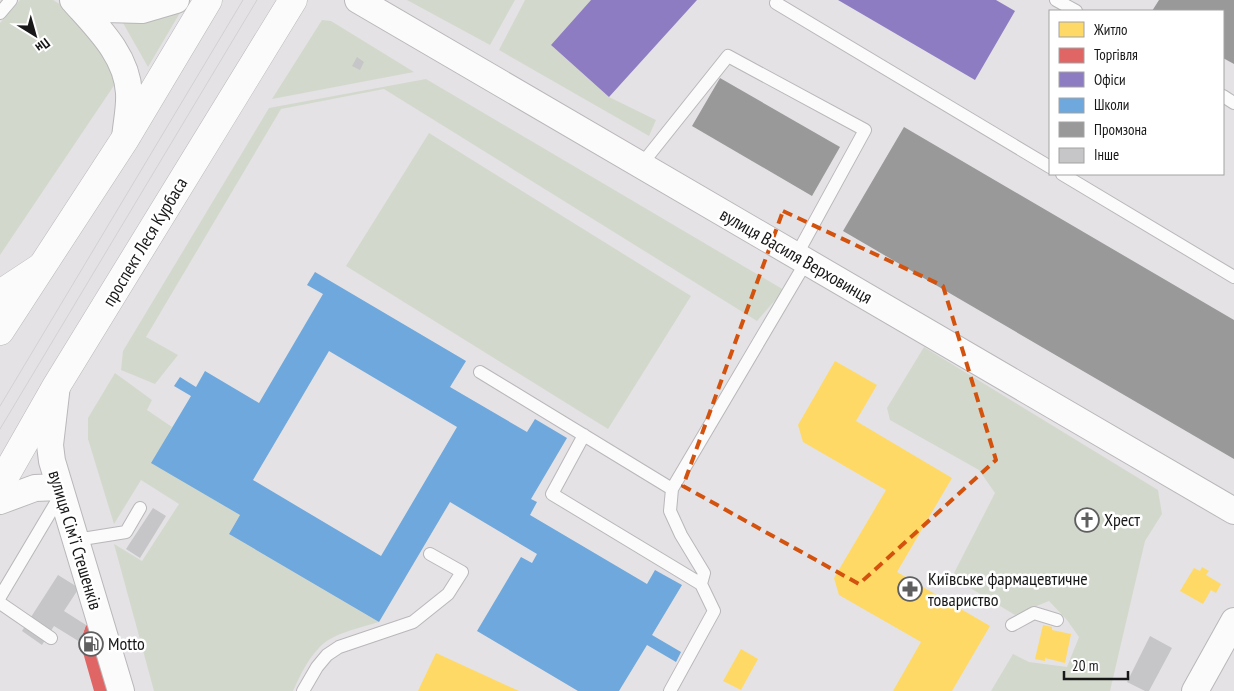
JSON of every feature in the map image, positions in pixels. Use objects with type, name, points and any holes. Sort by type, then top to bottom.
[{"type":"main road","points":[[0,331],[124,139],[208,0]]},
{"type":"main road","name":"проспект Леся Курбаса","points":[[0,485],[57,385],[293,0]]},
{"type":"main road","points":[[0,294],[41,267]]},
{"type":"street","points":[[73,0],[106,36],[121,61],[130,95],[124,139]]},
{"type":"street","points":[[79,0],[105,9],[142,10],[176,0]]},
{"type":"street","name":"вулиця Василя Верховинця","points":[[358,0],[1234,511]]},
{"type":"street","name":"вулиця Сімʼї Стешенків","points":[[57,385],[50,445],[52,461],[121,691]]},
{"type":"street","points":[[0,502],[35,488],[60,490]]},
{"type":"street","points":[[1195,691],[1234,621]]},
{"type":"lane","points":[[0,13],[11,0]]},
{"type":"lane","points":[[1056,0],[1074,10]]},
{"type":"lane","points":[[776,3],[1049,166]]},
{"type":"lane","points":[[641,165],[728,56],[865,130],[801,259],[672,489],[670,511],[681,535],[704,573],[701,584]]},
{"type":"lane","points":[[1064,175],[1234,276]]},
{"type":"lane","points":[[480,372],[672,489]]},
{"type":"lane","points":[[584,435],[552,494],[701,584],[714,610],[670,691]]},
{"type":"lane","points":[[0,596],[60,490]]},
{"type":"lane","points":[[76,540],[126,532],[140,508]]},
{"type":"lane","points":[[303,691],[326,655],[339,648],[413,622],[448,594],[462,572],[430,554]]},
{"type":"lane","points":[[0,603],[51,638]]},
{"type":"lane","points":[[1012,625],[1034,613],[1058,620]]},
{"type":"highlighted area","points":[[783,211],[943,286],[996,460],[859,584],[683,486]]},
{"type":"shaded area","points":[[20,0],[53,0],[75,14],[102,45],[115,84],[0,255],[0,23]]},
{"type":"shaded area","points":[[407,0],[515,0],[490,45]]},
{"type":"shaded area","points":[[525,0],[591,0],[551,45],[609,97],[656,120],[649,136],[499,50]]},
{"type":"shaded area","points":[[181,11],[148,67],[123,23]]},
{"type":"shaded area","points":[[322,20],[331,21],[414,72],[272,99]]},
{"type":"shaded area","points":[[426,79],[784,290],[757,321],[384,89],[281,109],[146,337],[178,355],[155,384],[121,370],[123,351],[269,108]]},
{"type":"shaded area","points":[[429,133],[691,296],[608,429],[346,266]]},
{"type":"shaded area","points":[[924,347],[1158,490],[1162,514],[1145,541],[1110,691],[991,691],[1013,654],[1029,662],[1067,667],[1079,637],[1067,620],[1049,601],[1015,615],[952,577],[995,493],[979,470],[890,420],[887,408]]},
{"type":"shaded area","points":[[115,373],[152,400],[147,410],[172,427],[152,463],[240,515],[229,534],[379,622],[331,638],[307,663],[293,691],[154,691],[114,544],[142,561],[179,504],[141,480],[114,524],[88,439],[88,418]]},
{"type":"building: Житло","points":[[835,361],[877,385],[856,421],[952,478],[897,572],[990,626],[952,691],[893,691],[921,642],[839,595],[834,578],[886,490],[803,442],[798,425]]},
{"type":"building: Житло","points":[[1202,567],[1209,571],[1206,575],[1221,584],[1216,593],[1211,590],[1203,604],[1180,591],[1194,568],[1200,571]]},
{"type":"building: Житло","points":[[1043,625],[1052,627],[1052,630],[1071,634],[1065,663],[1045,658],[1045,661],[1035,659]]},
{"type":"building: Житло","points":[[741,649],[758,659],[741,690],[723,681]]},
{"type":"building: Житло","points":[[436,653],[519,691],[418,691]]},
{"type":"building: Торгівля","points":[[86,625],[101,636],[117,691],[94,691],[80,642]]},
{"type":"building: Офіси","points":[[591,0],[697,0],[609,97],[551,45]]},
{"type":"building: Офіси","points":[[838,0],[996,0],[1015,11],[975,80]]},
{"type":"building: Школи","points":[[315,272],[466,361],[450,387],[527,432],[535,419],[567,438],[531,499],[537,502],[530,515],[647,584],[655,570],[682,585],[652,635],[681,652],[676,662],[647,645],[619,691],[578,691],[477,631],[521,557],[532,563],[537,554],[450,502],[379,622],[229,534],[240,515],[151,463],[191,396],[174,386],[180,377],[196,387],[205,371],[259,403],[323,294],[307,285]],"holes":[[[329,351],[457,427],[381,556],[253,480]]]},
{"type":"building: Промзона","points":[[1159,0],[1234,0],[1234,64],[1224,59],[1224,10],[1153,10]]},
{"type":"building: Промзона","points":[[720,78],[840,147],[812,196],[692,126]]},
{"type":"building: Промзона","points":[[904,127],[1234,320],[1234,459],[843,231]]},
{"type":"building: Інше","points":[[357,57],[364,62],[360,70],[352,66]]},
{"type":"building: Інше","points":[[153,508],[166,516],[140,558],[126,549]]},
{"type":"building: Інше","points":[[58,575],[79,588],[64,611],[86,625],[80,642],[54,626],[42,645],[22,631]]},
{"type":"building: Інше","points":[[1150,636],[1172,648],[1149,691],[1145,691],[1127,682]]},
{"type":"tram line","points":[[0,406],[243,0]]},
{"type":"tram line","points":[[0,429],[257,0]]},
{"type":"place","name":"Хрест","points":[[1087,520]]},
{"type":"place","name":"Київське фармацевтичне товариство","points":[[910,589]]},
{"type":"place","name":"Motto","points":[[91,644]]}]
